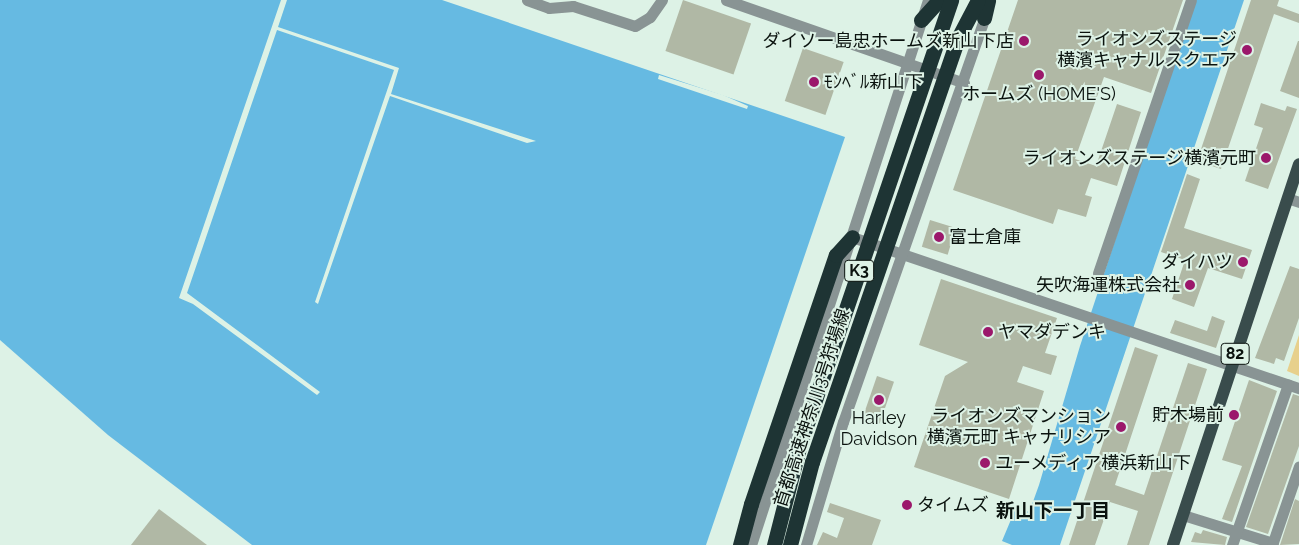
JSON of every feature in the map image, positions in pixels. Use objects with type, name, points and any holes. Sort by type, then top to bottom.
[{"type":"highway","points":[[921,20],[939,0]]},
{"type":"highway","name":"首都高速神奈川3号狩場線","points":[[774,545],[800,444],[951,0]]},
{"type":"highway","name":"首都高速神奈川3号狩場線","points":[[790,545],[812,462],[971,0]]},
{"type":"highway","name":"K3","points":[[957,40],[978,0]]},
{"type":"highway","points":[[984,18],[989,0]]},
{"type":"highway","points":[[740,545],[806,338],[836,255],[852,237]]},
{"type":"main road","name":"82","points":[[1173,545],[1232,365],[1293,200],[1299,164]]},
{"type":"street","points":[[527,0],[549,8],[573,6],[634,26],[650,17],[662,0]]},
{"type":"street","points":[[726,0],[964,83]]},
{"type":"street","points":[[751,545],[928,0]]},
{"type":"street","points":[[1098,273],[1191,0]]},
{"type":"street","points":[[806,545],[843,422],[902,252],[964,83],[984,18]]},
{"type":"street","points":[[852,237],[902,252],[1293,386],[1232,545]]},
{"type":"street","points":[[1183,515],[1237,531],[1272,544],[1299,466]]},
{"type":"shaded area","points":[[1299,335],[1299,376],[1287,371]]},
{"type":"water","points":[[0,0],[442,0],[845,137],[706,545],[252,545],[108,435],[0,340]]},
{"type":"water","points":[[1195,0],[1244,0],[1060,545],[1012,545],[1002,541],[1015,510],[1024,513],[1030,510],[1039,485],[1080,346]]},
{"type":"pier","points":[[281,0],[287,0],[278,27],[399,68],[391,94],[536,141],[527,143],[390,96],[318,304],[315,302],[394,70],[277,30],[187,293],[320,392],[317,395],[193,304],[179,298]]},
{"type":"pier","points":[[659,75],[723,95],[748,106],[747,109],[658,79]]},
{"type":"building","points":[[683,0],[751,23],[733,74],[665,51]]},
{"type":"building","points":[[1018,0],[1183,0],[1151,93],[1104,77],[1075,159],[1096,166],[1117,104],[1141,112],[1117,186],[1091,178],[1085,195],[1092,197],[1086,217],[1058,209],[1053,224],[953,190]]},
{"type":"building","points":[[1251,0],[1279,0],[1277,6],[1299,14],[1299,23],[1274,14],[1221,169],[1197,161]]},
{"type":"building","name":"ライオンズステージ 横濱キャナルスクエア","points":[[1299,41],[1299,98],[1280,91]]},
{"type":"building","name":"ﾓﾝﾍﾞﾙ新山下","points":[[803,48],[844,62],[825,115],[785,101]]},
{"type":"building","name":"ライオンズステージ横濱元町","points":[[1261,103],[1285,111],[1287,106],[1297,109],[1268,189],[1245,181],[1263,128],[1254,125]]},
{"type":"building","points":[[1187,174],[1200,179],[1184,228],[1252,250],[1242,279],[1208,268],[1194,307],[1172,299],[1185,260],[1161,252]]},
{"type":"building","name":"富士倉庫","points":[[930,220],[956,228],[948,255],[922,247]]},
{"type":"building","points":[[1290,266],[1299,269],[1299,318],[1284,361],[1276,358],[1274,364],[1255,358]]},
{"type":"building","points":[[941,279],[1057,318],[1045,353],[1057,356],[1051,375],[1023,366],[1017,382],[1044,391],[1009,499],[914,467],[945,376],[968,362],[919,345]]},
{"type":"building","points":[[1212,316],[1225,321],[1216,348],[1170,333],[1175,320],[1207,331]]},
{"type":"building","name":"ライオンズマンション 横濱元町 キャナリシア","points":[[1135,347],[1158,355],[1115,485],[1144,495],[1188,363],[1207,369],[1149,545],[1127,545],[1138,511],[1110,502],[1095,545],[1069,545]]},
{"type":"building","name":"Harley Davidson","points":[[877,376],[894,382],[880,423],[863,418]]},
{"type":"building","points":[[1249,380],[1277,391],[1232,522],[1222,519],[1242,466],[1222,460]]},
{"type":"building","points":[[1293,394],[1299,396],[1299,446],[1268,534],[1246,527]]},
{"type":"building","points":[[1295,499],[1299,501],[1299,544],[1280,545]]},
{"type":"building","points":[[830,503],[881,520],[872,545],[817,545],[823,532],[837,538],[844,518],[827,512]]},
{"type":"building","points":[[159,509],[207,545],[131,545]]},
{"type":"building","points":[[1203,530],[1227,537],[1225,545],[1191,542],[1195,532],[1201,534]]},
{"type":"place","name":"ダイソー島忠ホームズ新山下店","points":[[1024,41]]},
{"type":"place","name":"ライオンズステージ 横濱キャナルスクエア","points":[[1247,50]]},
{"type":"place","name":"ホームズ (HOME'S)","points":[[1039,75]]},
{"type":"place","name":"ﾓﾝﾍﾞﾙ新山下","points":[[814,82]]},
{"type":"place","name":"ライオンズステージ横濱元町","points":[[1266,158]]},
{"type":"place","name":"富士倉庫","points":[[939,237]]},
{"type":"place","name":"ダイハツ","points":[[1243,262]]},
{"type":"place","name":"矢吹海運株式会社","points":[[1190,285]]},
{"type":"place","name":"ヤマダデンキ","points":[[988,332]]},
{"type":"place","name":"Harley Davidson","points":[[879,400]]},
{"type":"place","name":"貯木場前","points":[[1234,415]]},
{"type":"place","name":"ライオンズマンション 横濱元町 キャナリシア","points":[[1121,427]]},
{"type":"place","name":"ユーメディア横浜新山下","points":[[985,463]]},
{"type":"place","name":"タイムズ","points":[[907,505]]},
{"type":"district","name":"新山下一丁目","points":[[1053,511]]}]
